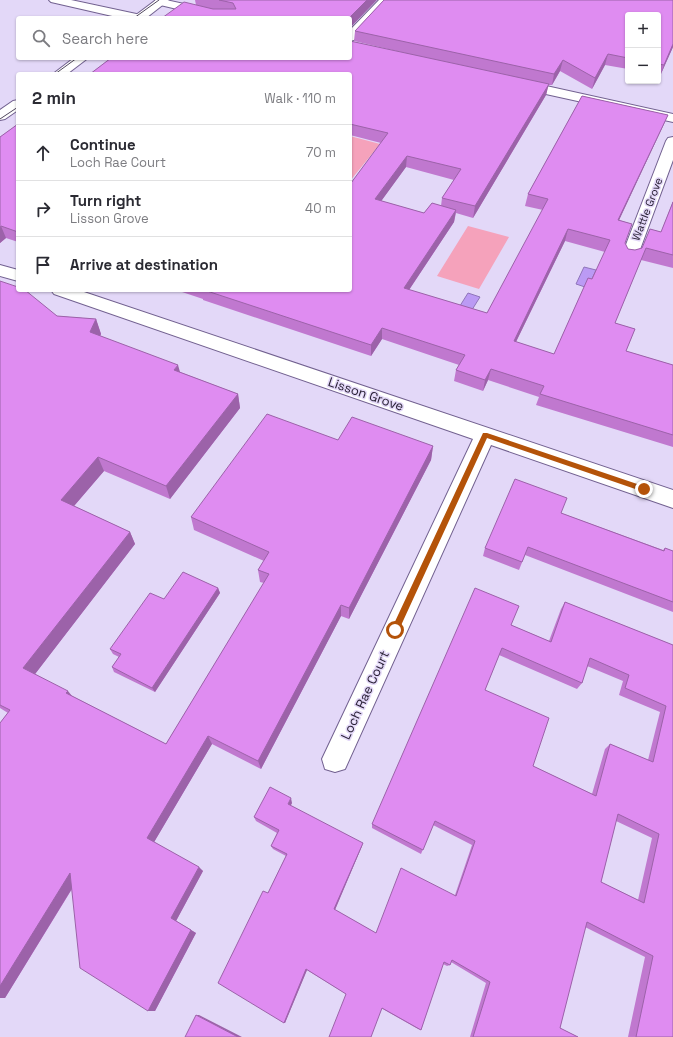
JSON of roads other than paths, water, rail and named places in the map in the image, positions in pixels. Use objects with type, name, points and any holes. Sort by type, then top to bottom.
[{"type":"street","points":[[55,0],[128,16]]},
{"type":"street","points":[[352,35],[385,0]]},
{"type":"street","points":[[140,16],[162,1],[222,16]]},
{"type":"street","points":[[63,72],[79,60]]},
{"type":"street","points":[[504,80],[673,118]]},
{"type":"street","points":[[0,116],[16,105]]},
{"type":"street","name":"Wattle Grove","points":[[630,254],[673,141]]},
{"type":"street","points":[[0,270],[16,275]]},
{"type":"street","name":"Lisson Grove","points":[[66,292],[673,499]]},
{"type":"street","name":"Loch Rae Court","points":[[335,759],[485,435]]},
{"type":"tram line","points":[[137,16],[159,0]]},
{"type":"tram line","points":[[58,72],[74,60]]},
{"type":"tram line","points":[[0,119],[16,108]]}]
